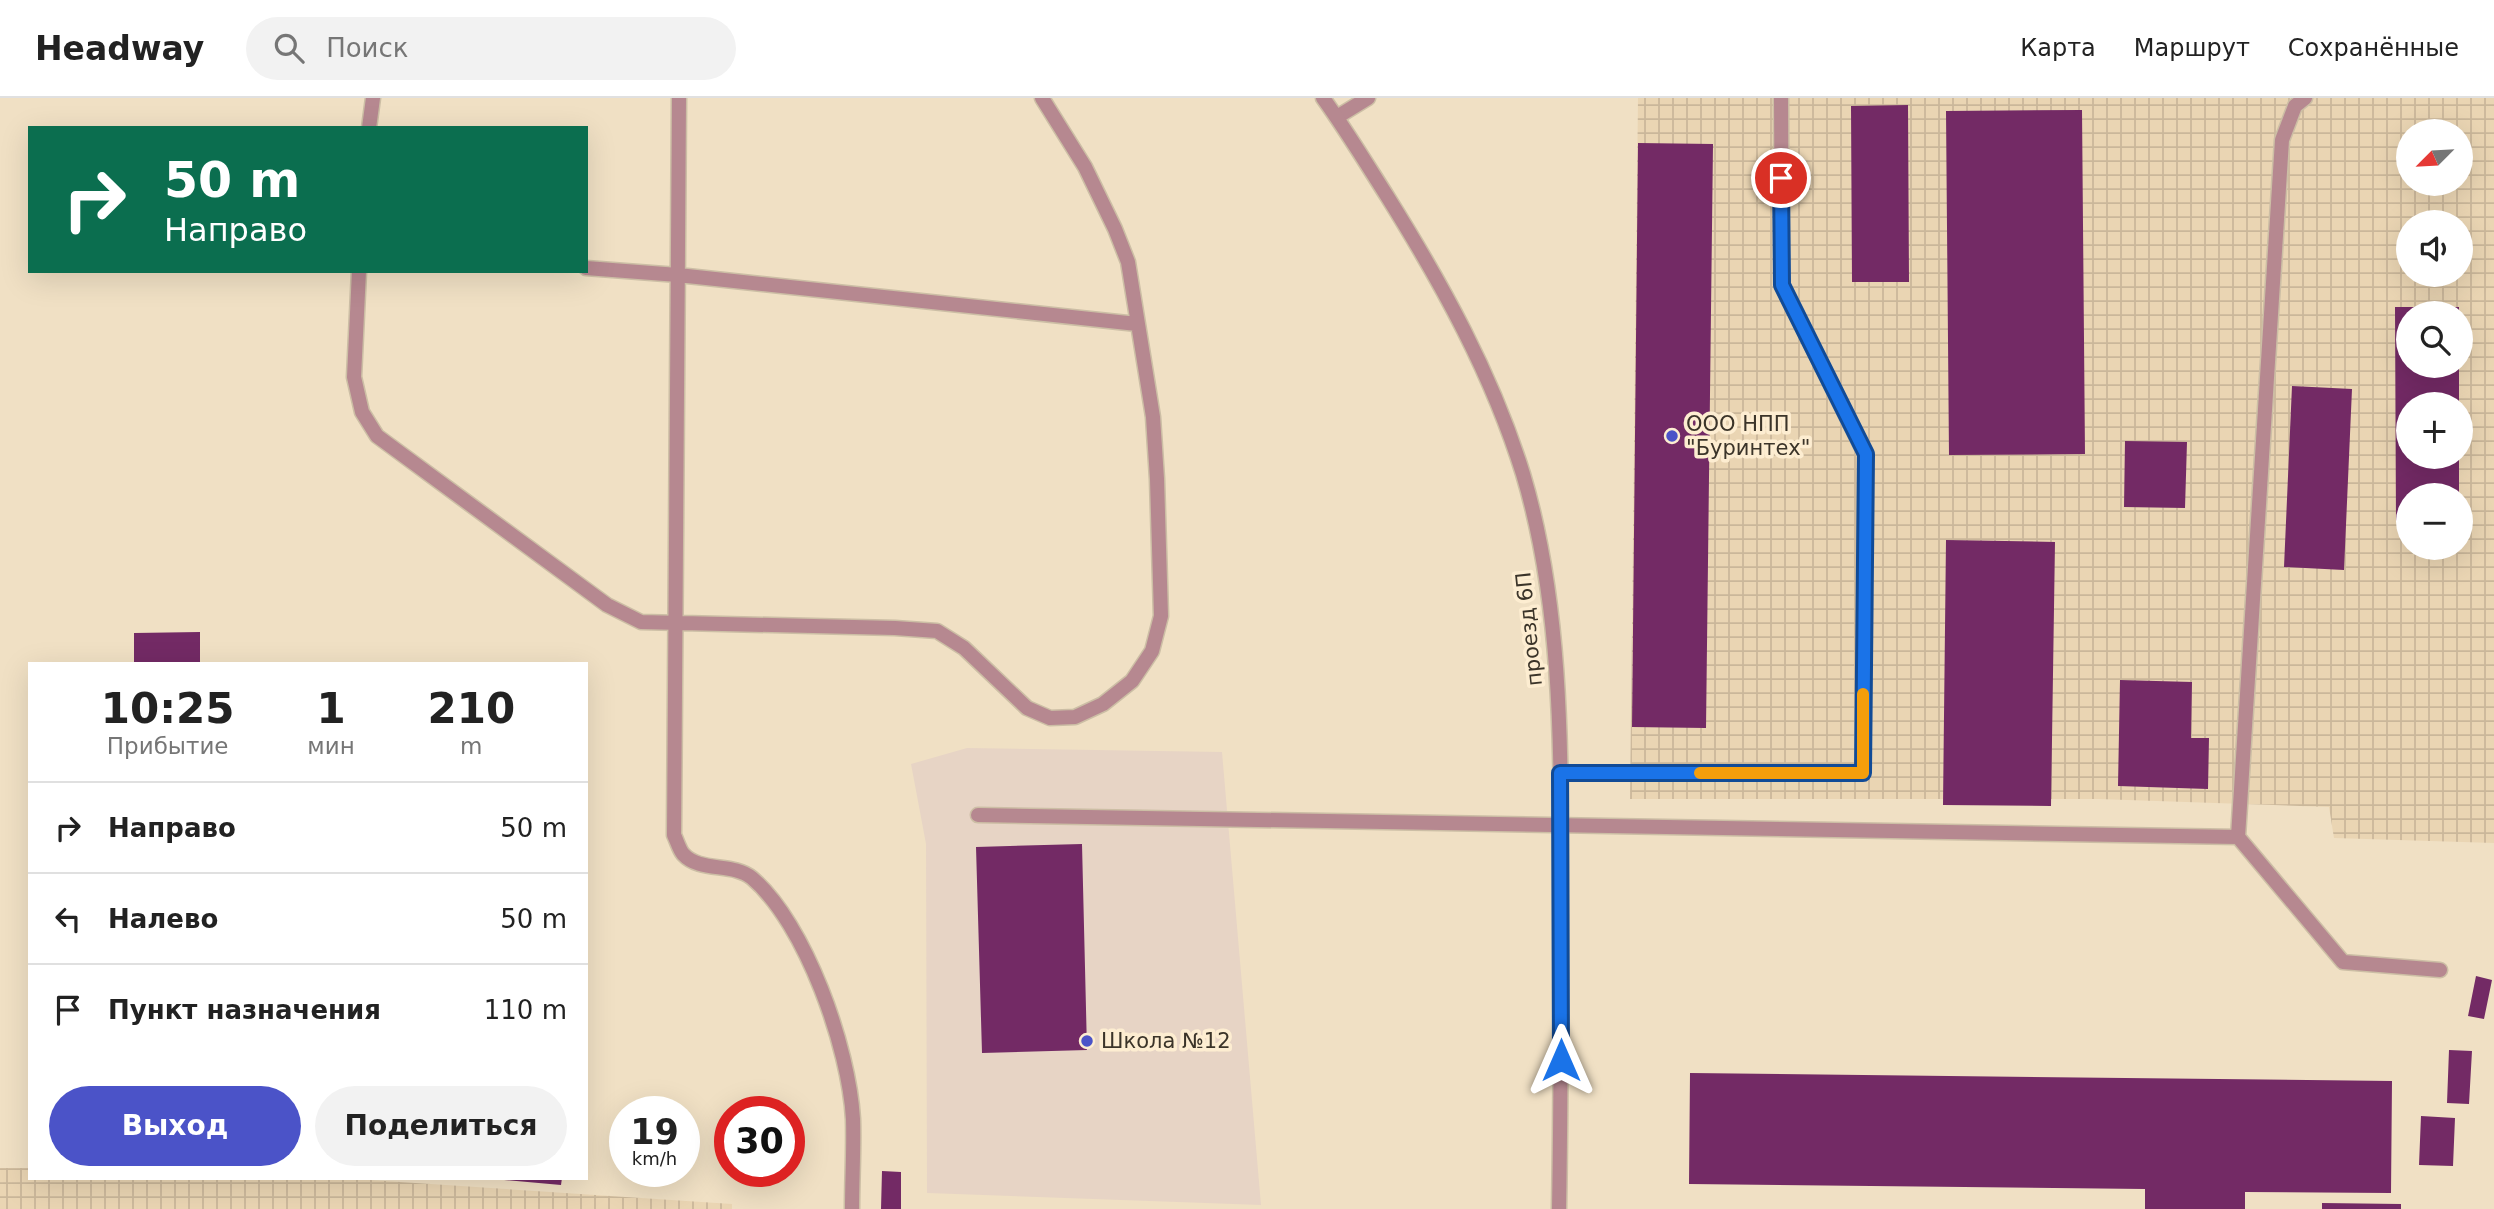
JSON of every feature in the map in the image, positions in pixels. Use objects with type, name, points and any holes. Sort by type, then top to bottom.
[{"type":"street","points":[[369,126],[373,98]]},
{"type":"street","points":[[679,98],[674,835],[683,854],[697,864],[723,866],[750,876],[784,914],[818,981],[846,1066],[853,1118],[852,1209]]},
{"type":"street","points":[[359,273],[354,377],[362,412],[377,436],[607,605],[641,622],[937,631],[964,648],[1027,708],[1050,718],[1075,717],[1103,704],[1132,681],[1152,651],[1161,616],[1157,479],[1153,417],[1128,262],[1085,167],[1042,98]]},
{"type":"street","name":"проезд 6П","points":[[1323,98],[1426,259],[1466,333],[1501,411],[1523,476],[1544,566],[1556,669],[1560,773],[1559,1209]]},
{"type":"street","points":[[1337,117],[1368,98]]},
{"type":"street","points":[[1560,773],[1863,773],[1866,454],[1782,285],[1781,98]]},
{"type":"street","points":[[2305,98],[2295,106],[2282,140],[2238,837],[2343,962],[2440,970]]},
{"type":"street","points":[[588,268],[678,275],[1138,324]]},
{"type":"street","points":[[978,815],[2238,837]]},
{"type":"shaded area","points":[[1638,98],[2494,98],[2494,843],[2334,838],[2329,807],[2098,799],[1630,799]]},
{"type":"shaded area","name":"Школа №12","points":[[967,748],[1222,752],[1261,1205],[927,1193],[926,844],[911,764]]},
{"type":"shaded area","points":[[0,1168],[28,1168],[28,1180],[370,1180],[732,1204],[732,1209],[0,1209]]},
{"type":"building","points":[[1908,105],[1909,282],[1852,282],[1851,106]]},
{"type":"building","points":[[2082,110],[2085,454],[1949,455],[1946,111]]},
{"type":"building","name":"ООО НПП \"Буринтех\"","points":[[1638,143],[1713,144],[1706,728],[1632,727]]},
{"type":"building","points":[[2395,307],[2396,378],[2459,378],[2459,392],[2396,392],[2396,469],[2459,469],[2459,483],[2396,483],[2396,521]]},
{"type":"building","points":[[2292,386],[2352,389],[2344,570],[2284,567]]},
{"type":"building","points":[[2125,441],[2187,442],[2185,508],[2124,507]]},
{"type":"building","points":[[1946,540],[2055,542],[2051,806],[1943,805]]},
{"type":"building","points":[[200,632],[200,662],[134,662],[134,633]]},
{"type":"building","points":[[2120,680],[2192,682],[2191,738],[2209,738],[2208,789],[2118,786]]},
{"type":"building","points":[[1082,844],[1087,1050],[982,1053],[976,847]]},
{"type":"building","points":[[2476,976],[2492,980],[2484,1019],[2468,1016]]},
{"type":"building","points":[[2449,1050],[2472,1051],[2469,1104],[2447,1103]]},
{"type":"building","points":[[1690,1073],[2392,1081],[2391,1193],[2245,1192],[2245,1209],[2145,1209],[2145,1189],[1689,1184]]},
{"type":"building","points":[[2421,1116],[2455,1118],[2453,1166],[2419,1165]]},
{"type":"building","points":[[882,1171],[901,1172],[901,1209],[881,1209]]},
{"type":"building","points":[[504,1180],[562,1180],[561,1185]]},
{"type":"building","points":[[2322,1203],[2401,1204],[2401,1209],[2322,1209]]},
{"type":"slow traffic","points":[[1700,773],[1863,773],[1863,694]]},
{"type":"place","name":"ООО НПП \"Буринтех\"","points":[[1672,436]]},
{"type":"place","name":"Школа №12","points":[[1087,1041]]},
{"type":"route","points":[[1561,1060],[1560,773],[1863,773],[1866,454],[1782,285],[1781,178]]}]
